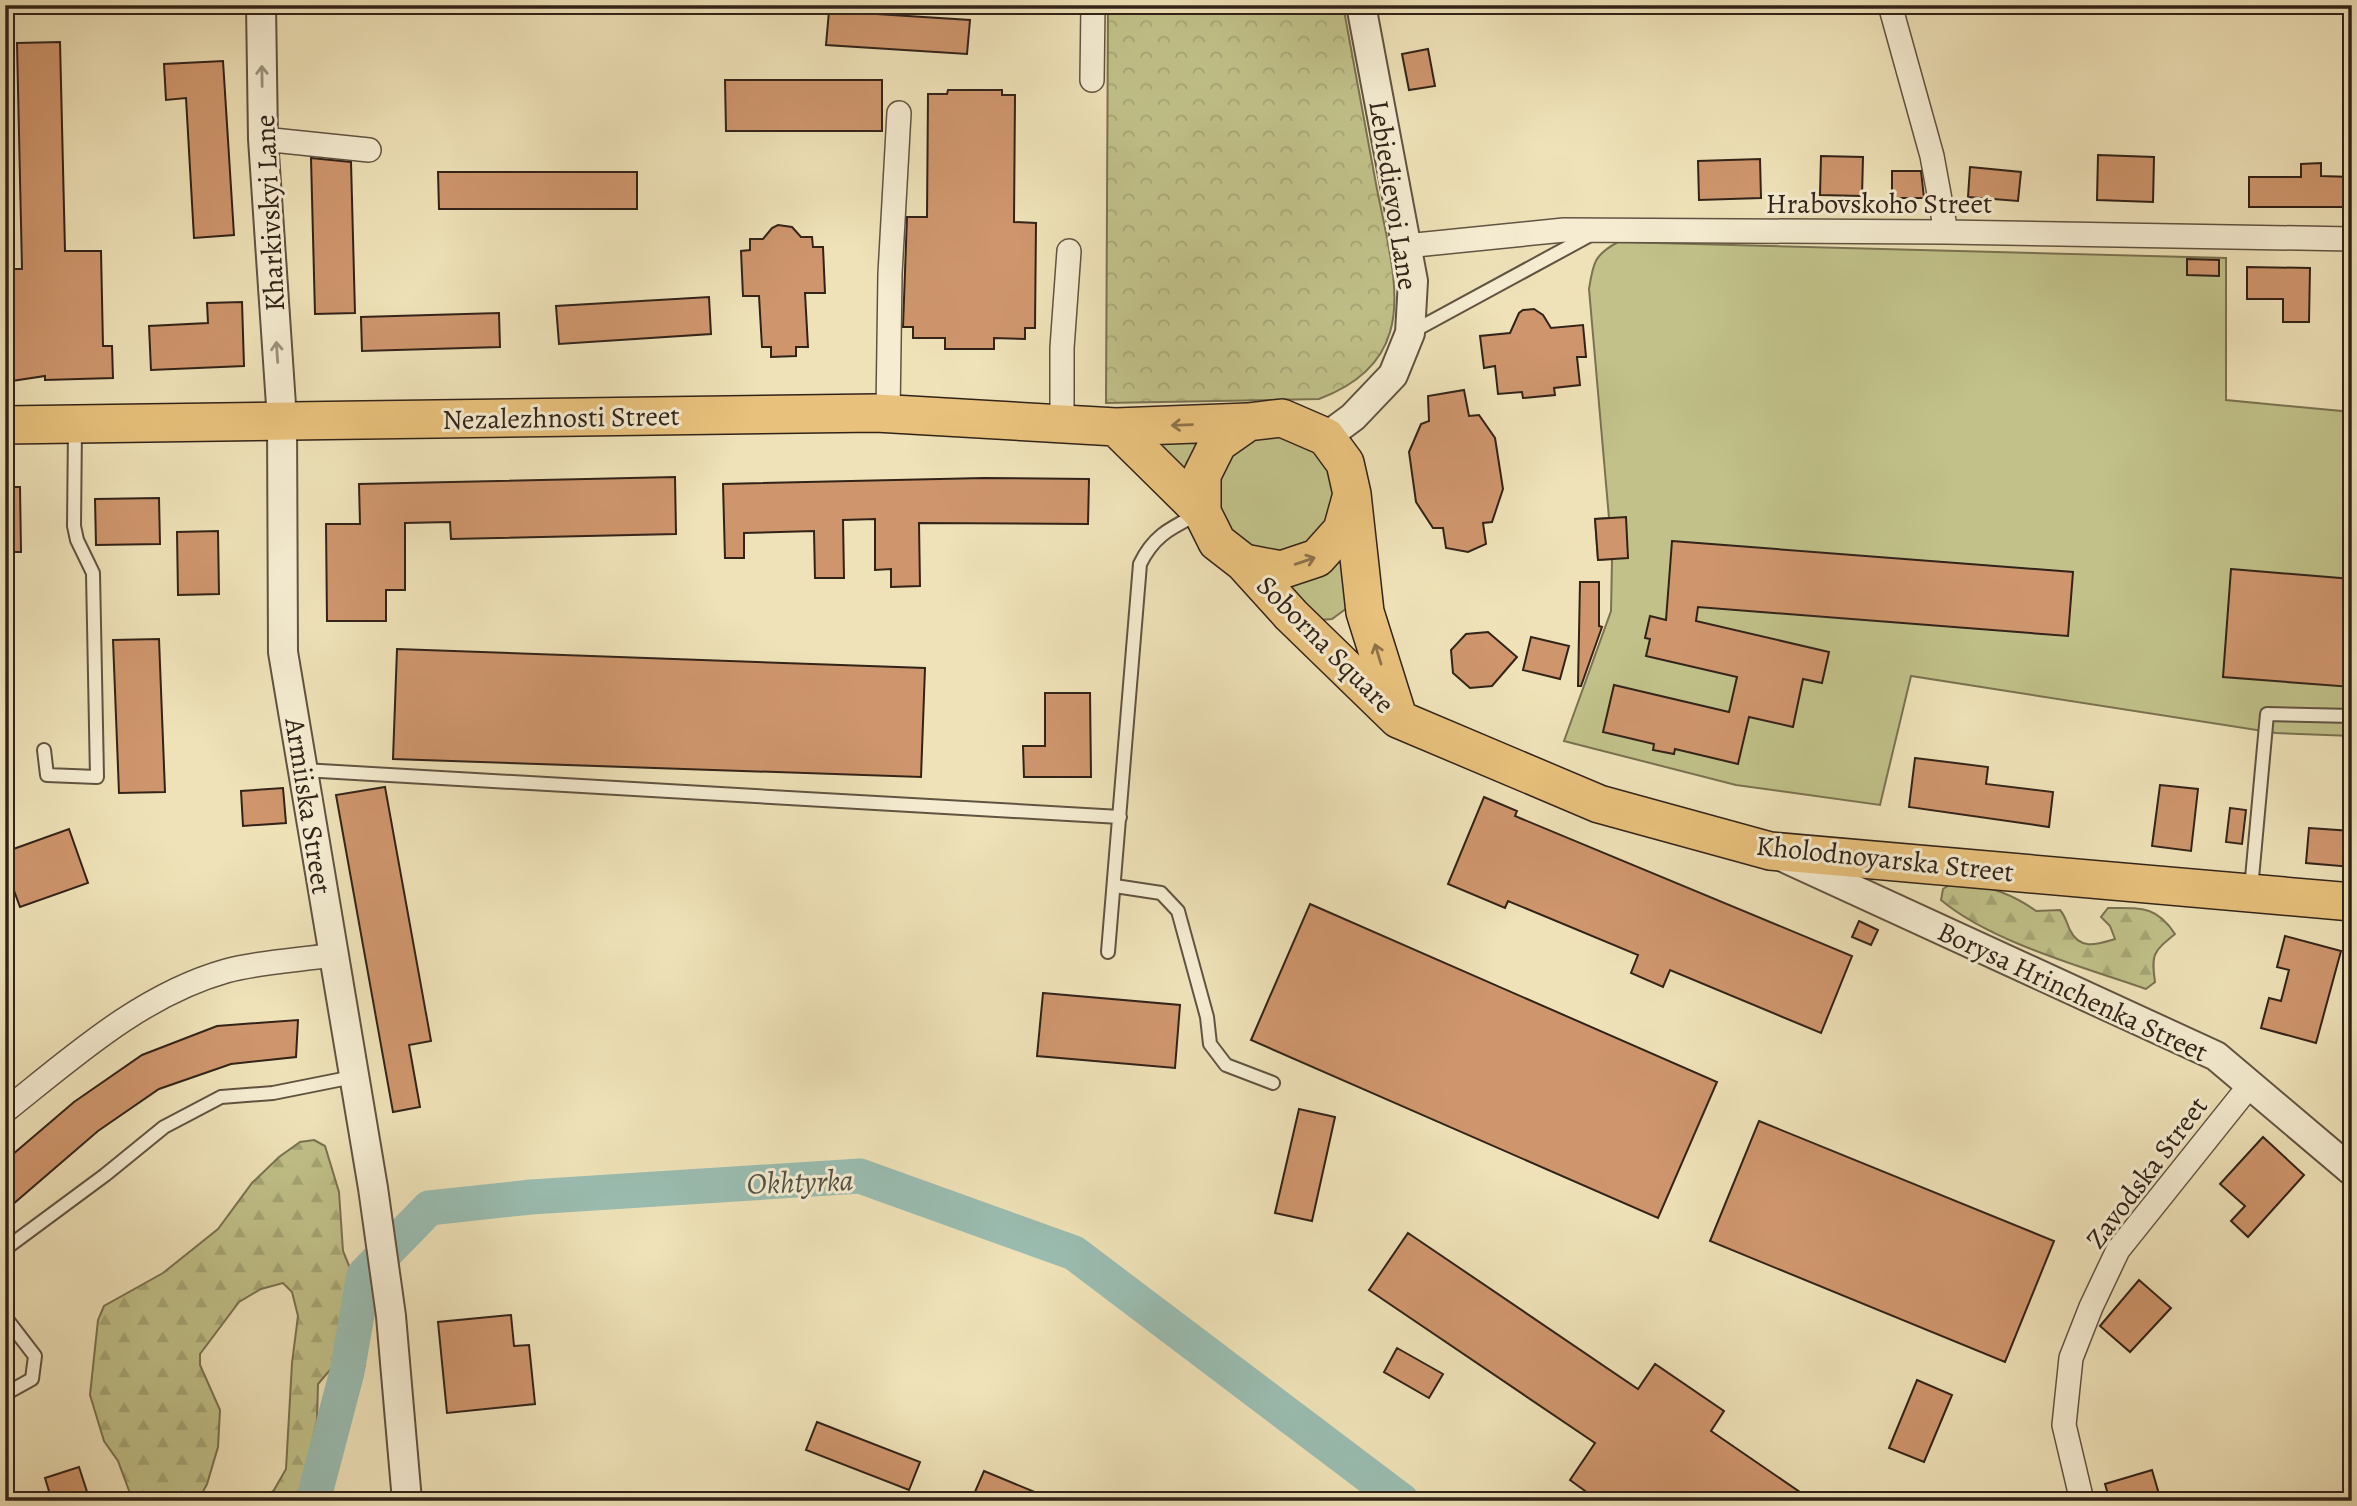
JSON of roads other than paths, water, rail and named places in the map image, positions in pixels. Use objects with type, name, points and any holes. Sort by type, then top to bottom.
[{"type":"main road","name":"Nezalezhnosti Street","points":[[5,425],[888,413],[1116,427]]},
{"type":"main road","name":"Soborna Square","points":[[1116,427],[1248,422],[1282,418],[1326,437],[1345,463],[1352,494],[1365,612],[1398,719]]},
{"type":"main road","name":"Soborna Square","points":[[1202,512],[1202,475],[1219,443],[1248,422]]},
{"type":"main road","name":"Soborna Square","points":[[1116,427],[1202,512],[1217,542],[1244,563],[1292,615],[1398,719]]},
{"type":"main road","name":"Soborna Square","points":[[1244,563],[1281,570],[1317,558],[1342,530],[1352,494]]},
{"type":"main road","name":"Kholodnoyarska Street","points":[[1398,719],[1599,804],[1770,851],[2352,902]]},
{"type":"street","name":"Kharkivskyi Lane","points":[[261,5],[263,139],[282,420]]},
{"type":"street","points":[[1093,5],[1093,80]]},
{"type":"street","name":"Lebiedievoi Lane","points":[[1326,437],[1353,417],[1393,375],[1410,334],[1413,281],[1361,5]]},
{"type":"street","points":[[1889,5],[1932,156],[1945,232]]},
{"type":"street","points":[[888,413],[890,274],[900,113]]},
{"type":"street","points":[[263,139],[369,150]]},
{"type":"street","name":"Hrabovskoho Street","points":[[1406,246],[1564,230],[1945,232],[2352,239]]},
{"type":"street","points":[[1062,423],[1062,348],[1069,251]]},
{"type":"street","name":"Armiiska Street","points":[[282,420],[283,652],[373,1188],[391,1316],[407,1501]]},
{"type":"street","name":"Borysa Hrinchenka Street","points":[[1770,851],[2216,1056],[2352,1171]]},
{"type":"street","points":[[5,1111],[103,1033],[174,990],[228,970],[333,955]]},
{"type":"street","name":"Zavodska Street","points":[[2082,1501],[2064,1425],[2071,1358],[2091,1307],[2118,1250],[2250,1085]]},
{"type":"lane","points":[[1410,334],[1599,230]]},
{"type":"lane","points":[[44,750],[47,775],[97,777],[93,573],[77,540],[74,526],[75,422]]},
{"type":"lane","points":[[1108,952],[1140,564],[1159,535],[1202,512]]},
{"type":"lane","points":[[2250,893],[2267,714],[2352,716]]},
{"type":"lane","points":[[303,770],[1120,817]]},
{"type":"lane","points":[[1115,886],[1161,893],[1178,911],[1207,1017],[1210,1044],[1226,1065],[1273,1083]]},
{"type":"lane","points":[[5,1249],[105,1175],[164,1127],[221,1097],[273,1093],[353,1077]]},
{"type":"lane","points":[[5,1317],[35,1356],[32,1379],[5,1394]]},
{"type":"waterway","name":"Okhtyrka","points":[[313,1501],[347,1372],[364,1275],[429,1208],[531,1197],[860,1176],[1074,1253],[1402,1501]]}]
